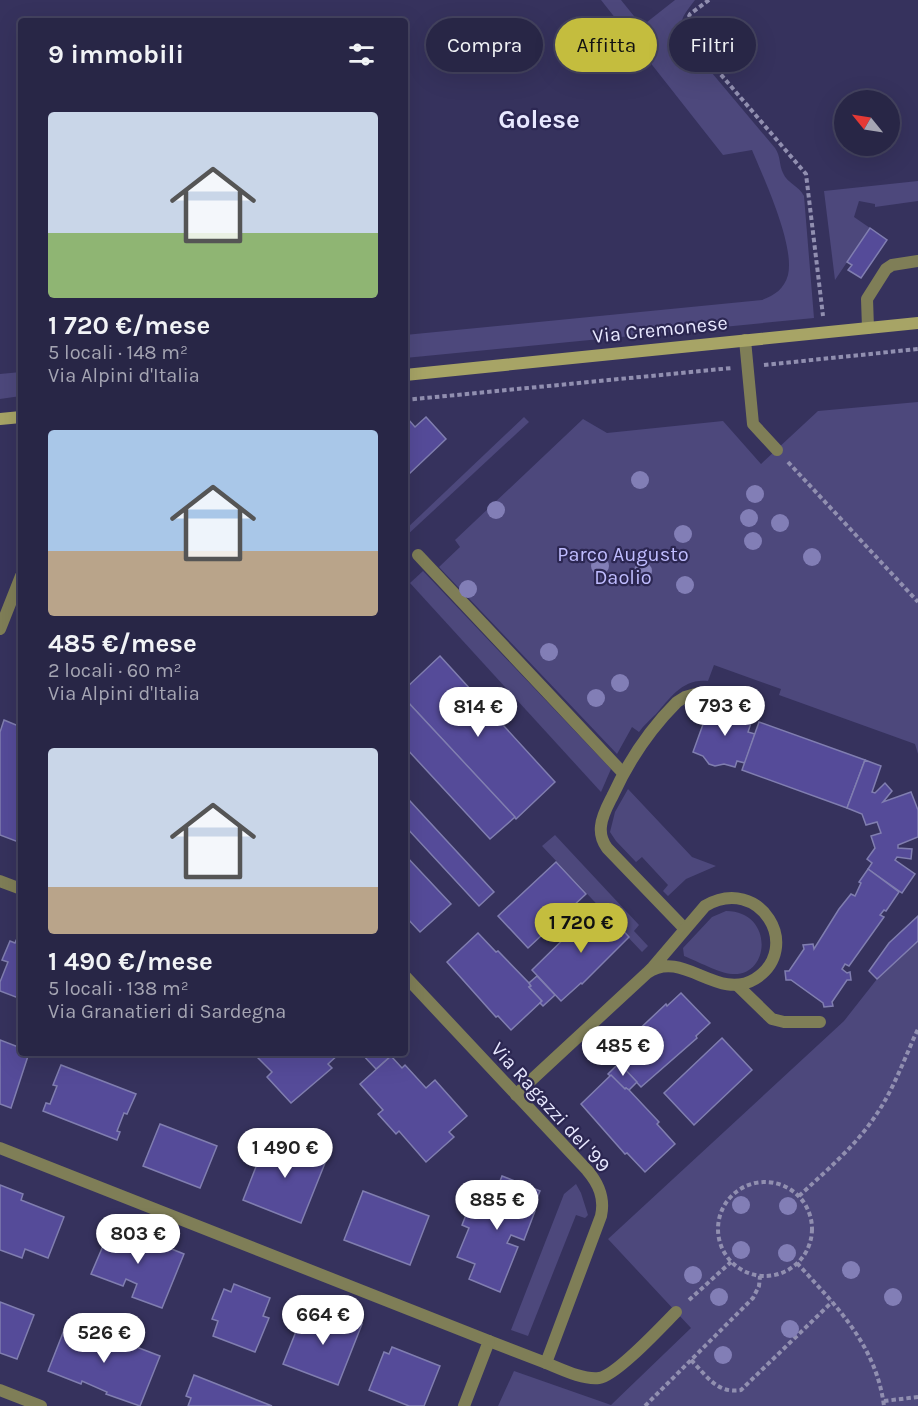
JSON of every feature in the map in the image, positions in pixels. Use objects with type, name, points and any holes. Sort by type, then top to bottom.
[{"type":"main road","name":"Via Cremonese","points":[[408,375],[918,323]]},
{"type":"main road","points":[[0,419],[18,417]]},
{"type":"street","points":[[868,327],[867,299],[886,269],[892,265],[918,261]]},
{"type":"street","points":[[745,340],[753,424],[777,450]]},
{"type":"street","points":[[418,555],[623,773]]},
{"type":"street","points":[[0,629],[18,584]]},
{"type":"street","points":[[685,929],[603,842],[601,823],[623,773],[645,739],[670,709],[685,697],[699,693]]},
{"type":"street","points":[[0,881],[18,888]]},
{"type":"street","points":[[516,1095],[647,973],[705,906],[723,898],[732,897],[750,901],[770,920],[776,939],[773,957],[762,973],[747,983],[737,985],[718,983],[674,965],[656,967],[647,973]]},
{"type":"street","name":"Via Ragazzi del '99","points":[[408,979],[591,1176],[600,1192],[603,1204],[599,1222],[546,1364]]},
{"type":"street","points":[[737,985],[772,1019],[784,1022],[820,1022]]},
{"type":"street","points":[[0,1148],[546,1364],[592,1378],[608,1375],[676,1312]]},
{"type":"street","points":[[464,1406],[489,1341]]},
{"type":"street","points":[[0,1390],[41,1406]]},
{"type":"path","points":[[709,0],[690,14],[685,26],[693,42],[806,174],[825,332]]},
{"type":"path","points":[[408,400],[918,349]]},
{"type":"path","points":[[777,450],[918,602]]},
{"type":"path","points":[[800,1196],[871,1123],[894,1082],[918,1029]]},
{"type":"path","points":[[759,1182],[773,1182],[788,1187],[800,1196],[808,1210],[812,1226],[810,1242],[803,1257],[791,1269],[776,1275],[760,1276],[744,1272],[731,1262],[722,1250],[718,1236],[718,1221],[723,1207],[732,1195],[744,1186],[759,1182]]},
{"type":"path","points":[[676,1312],[731,1262]]},
{"type":"path","points":[[797,1263],[832,1302],[867,1349],[875,1367],[884,1404],[918,1397]]},
{"type":"path","points":[[645,1406],[753,1298],[759,1286],[760,1276]]},
{"type":"path","points":[[691,1360],[722,1390],[731,1392],[741,1390],[832,1302]]},
{"type":"green space","points":[[601,0],[621,0],[636,18],[615,18]]},
{"type":"green space","points":[[675,0],[695,0],[683,18],[669,18],[669,72],[711,72],[775,148],[785,176],[804,196],[814,318],[408,358],[408,335],[762,300],[775,294],[788,275],[787,247],[771,194],[752,150],[723,155],[657,71],[657,18],[652,18]]},
{"type":"green space","points":[[918,181],[918,201],[875,207],[875,204],[859,201],[854,217],[870,228],[835,280],[824,191]]},
{"type":"green space","points":[[18,372],[18,396],[0,399],[0,374]]},
{"type":"green space","name":"Parco Augusto Daolio","points":[[918,402],[918,754],[915,744],[779,695],[781,689],[714,665],[708,681],[699,681],[684,686],[639,732],[632,727],[617,754],[439,567],[460,547],[455,540],[583,419],[607,433],[723,421],[761,464],[818,411]]},
{"type":"green space","points":[[524,417],[529,422],[408,534],[408,527]]},
{"type":"green space","points":[[423,571],[611,769],[601,792],[410,583]]},
{"type":"green space","points":[[628,789],[692,857],[716,866],[686,879],[668,896],[663,891],[668,885],[642,857],[636,862],[610,832],[615,812]]},
{"type":"green space","points":[[555,835],[639,925],[634,931],[648,946],[642,952],[542,846]]},
{"type":"green space","points":[[726,911],[742,914],[753,921],[759,932],[762,944],[760,955],[754,965],[745,972],[727,973],[684,956],[683,948],[712,917]]},
{"type":"green space","points":[[918,941],[918,1406],[498,1406],[514,1371],[611,1405],[691,1328],[608,1239],[844,1021],[877,979]]},
{"type":"green space","points":[[576,1184],[588,1215],[585,1218],[576,1215],[528,1336],[511,1330],[564,1194]]},
{"type":"building","points":[[870,228],[887,240],[861,278],[848,270],[852,265],[847,262]]},
{"type":"building","points":[[426,417],[446,439],[408,475],[408,419],[415,427]]},
{"type":"building","points":[[440,656],[555,782],[516,819],[408,702],[408,686]]},
{"type":"building","points":[[408,702],[515,817],[490,839],[408,750]]},
{"type":"building","points":[[710,705],[720,709],[733,706],[739,710],[741,716],[752,720],[748,732],[755,734],[745,763],[737,761],[735,767],[724,764],[715,766],[709,764],[703,756],[693,752]]},
{"type":"building","points":[[4,720],[18,726],[18,842],[0,835],[0,732]]},
{"type":"building","points":[[759,722],[865,760],[847,808],[742,770]]},
{"type":"building","points":[[865,760],[881,766],[872,792],[875,793],[885,783],[892,791],[883,802],[911,792],[918,810],[918,837],[898,845],[898,848],[912,849],[911,859],[897,857],[895,860],[915,874],[902,893],[868,869],[872,863],[867,859],[875,848],[871,836],[881,833],[877,822],[866,825],[862,814],[847,808]]},
{"type":"building","points":[[410,801],[494,892],[479,906],[408,829],[408,803]]},
{"type":"building","points":[[408,858],[451,904],[420,932],[408,919]]},
{"type":"building","points":[[556,862],[586,894],[528,948],[498,916]]},
{"type":"building","points":[[868,869],[899,892],[886,911],[884,910],[880,915],[884,917],[849,966],[845,964],[842,969],[847,973],[850,972],[851,980],[847,980],[832,1002],[833,1006],[824,1007],[823,1003],[791,980],[786,980],[785,971],[789,971],[804,949],[803,945],[813,944],[814,949],[839,909],[851,894],[855,896],[861,883],[859,882]]},
{"type":"building","points":[[601,906],[629,937],[582,984],[561,1001],[532,970],[585,918],[587,920]]},
{"type":"building","points":[[918,916],[918,941],[877,979],[869,971],[889,943]]},
{"type":"building","points":[[478,933],[529,983],[531,986],[529,987],[542,1001],[511,1030],[498,1016],[496,1017],[447,962]]},
{"type":"building","points":[[18,936],[18,998],[0,991],[0,982],[8,962],[2,960],[10,941],[15,943]]},
{"type":"building","points":[[537,976],[555,995],[543,1006],[540,1003],[542,1001],[529,987],[531,986],[529,983]]},
{"type":"building","points":[[681,993],[710,1023],[696,1036],[697,1038],[641,1087],[613,1057],[666,1004],[667,1006]]},
{"type":"building","points":[[722,1038],[752,1070],[694,1125],[664,1093]]},
{"type":"building","points":[[0,1040],[18,1047],[18,1056],[28,1056],[11,1108],[0,1104]]},
{"type":"building","points":[[256,1056],[337,1056],[328,1064],[332,1068],[291,1103],[267,1077],[272,1072]]},
{"type":"building","points":[[364,1056],[391,1056],[376,1069]]},
{"type":"building","points":[[391,1056],[402,1068],[405,1065],[426,1088],[435,1080],[467,1116],[449,1132],[454,1137],[426,1162],[399,1131],[396,1134],[378,1114],[383,1110],[360,1084]]},
{"type":"building","points":[[619,1063],[637,1082],[629,1090],[608,1074]]},
{"type":"building","points":[[61,1065],[136,1094],[127,1114],[124,1113],[117,1131],[120,1132],[117,1140],[43,1111],[46,1103],[50,1104],[57,1086],[53,1085]]},
{"type":"building","points":[[611,1075],[629,1090],[659,1122],[657,1124],[675,1144],[645,1172],[627,1153],[625,1154],[581,1104]]},
{"type":"building","points":[[160,1124],[217,1146],[200,1188],[143,1166]]},
{"type":"building","points":[[268,1136],[327,1158],[301,1223],[243,1200]]},
{"type":"building","points":[[502,1176],[540,1191],[524,1240],[511,1235],[507,1243],[518,1247],[500,1292],[469,1279],[475,1264],[457,1257],[469,1228],[462,1225],[475,1192],[493,1199]]},
{"type":"building","points":[[0,1185],[23,1194],[21,1200],[64,1217],[48,1258],[25,1249],[22,1258],[0,1250]]},
{"type":"building","points":[[363,1191],[429,1216],[410,1265],[344,1240]]},
{"type":"building","points":[[112,1225],[184,1254],[162,1308],[132,1297],[137,1284],[126,1279],[123,1286],[91,1274]]},
{"type":"building","points":[[234,1284],[270,1298],[263,1316],[269,1318],[255,1352],[213,1336],[218,1321],[212,1319],[224,1289],[231,1292]]},
{"type":"building","points":[[0,1302],[34,1315],[17,1359],[0,1353]]},
{"type":"building","points":[[305,1309],[332,1320],[335,1313],[362,1324],[338,1385],[283,1364]]},
{"type":"building","points":[[68,1320],[125,1346],[126,1343],[160,1356],[140,1406],[106,1394],[107,1392],[82,1381],[81,1384],[48,1371]]},
{"type":"building","points":[[392,1347],[440,1366],[424,1406],[409,1406],[369,1390],[384,1352],[389,1354]]},
{"type":"building","points":[[194,1375],[272,1406],[188,1406],[191,1398],[186,1396]]},
{"type":"district","name":"Golese","points":[[539,119]]}]
